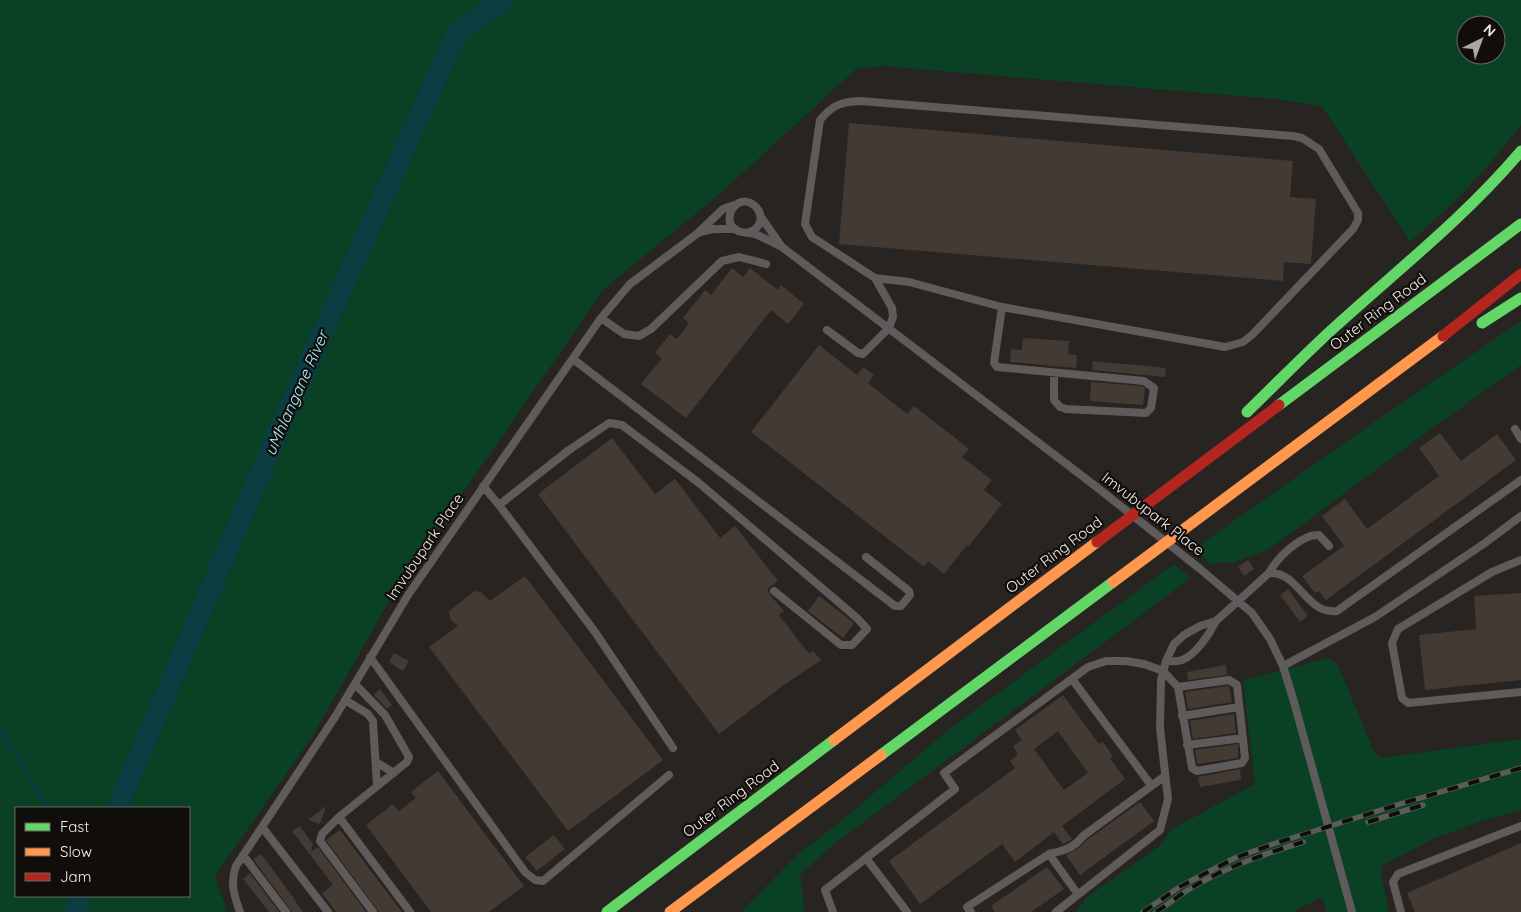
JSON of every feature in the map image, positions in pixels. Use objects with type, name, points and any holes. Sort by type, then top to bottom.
[{"type":"highway","points":[[1165,490],[1336,326],[1447,230],[1486,191],[1521,151]]},
{"type":"highway","name":"Outer Ring Road","points":[[607,912],[1165,490],[1521,224]]},
{"type":"highway","points":[[670,912],[1437,341],[1521,274]]},
{"type":"highway","points":[[1437,341],[1486,322],[1521,298]]},
{"type":"lane","points":[[860,101],[1293,136],[1302,138],[1319,149],[1358,214],[1358,220],[1353,229],[1253,334],[1243,342],[1235,345],[1226,347],[1002,308],[909,282],[875,278],[812,237],[805,224],[820,120],[828,111],[843,102],[860,101]]},
{"type":"lane","name":"Imvubupark Place","points":[[240,912],[232,888],[236,866],[345,700],[408,595],[600,318],[630,284],[698,232],[723,209],[748,202],[753,204],[757,207],[761,217],[782,247]]},
{"type":"lane","points":[[735,230],[729,216],[738,204]]},
{"type":"lane","points":[[750,232],[758,226],[761,217]]},
{"type":"lane","name":"Imvubupark Place","points":[[698,232],[713,229],[750,232],[782,247],[1094,485],[1199,568],[1252,614],[1270,639],[1283,666],[1352,912]]},
{"type":"lane","points":[[600,318],[624,334],[639,336],[651,329],[722,262],[739,257],[766,264]]},
{"type":"lane","points":[[827,330],[860,354],[866,353],[889,328],[893,317],[892,308],[875,278]]},
{"type":"lane","points":[[1002,308],[995,366],[1144,381],[1154,388],[1151,408],[1146,413],[1066,409],[1060,407],[1054,400],[1054,373]]},
{"type":"lane","points":[[573,359],[895,606],[901,606],[910,595],[909,591],[866,557]]},
{"type":"lane","points":[[499,505],[569,450],[609,423],[622,425],[699,483],[857,618],[867,629],[852,645],[841,645],[774,591]]},
{"type":"lane","points":[[1515,430],[1521,439]]},
{"type":"lane","points":[[1269,573],[1276,572],[1285,576],[1315,607],[1324,611],[1338,611],[1521,480]]},
{"type":"lane","points":[[483,486],[594,632],[673,748]]},
{"type":"lane","points":[[1283,666],[1375,617],[1485,543],[1521,516]]},
{"type":"lane","points":[[1166,661],[1182,660],[1199,647],[1208,636],[1216,620],[1269,573],[1274,563],[1287,551],[1308,537],[1319,535],[1329,546]]},
{"type":"lane","points":[[1521,560],[1492,572],[1398,628],[1392,643],[1402,698],[1408,703],[1521,692]]},
{"type":"lane","points":[[1056,912],[1160,830],[1168,799],[1160,728],[1160,695],[1163,671],[1174,644],[1184,635],[1216,620]]},
{"type":"lane","points":[[370,657],[525,872],[535,880],[543,881],[669,775]]},
{"type":"lane","points":[[833,912],[825,890],[955,789],[944,773],[1088,667],[1106,661],[1126,661],[1144,664],[1163,671],[1178,687],[1191,765],[1197,771],[1242,763],[1245,758],[1237,685],[1232,681],[1178,687]]},
{"type":"lane","points":[[1072,678],[1151,785]]},
{"type":"lane","points":[[355,684],[385,715],[409,757],[407,762],[339,817],[322,834],[320,841],[373,912]]},
{"type":"lane","points":[[345,700],[368,714],[373,721],[377,786]]},
{"type":"lane","points":[[1182,716],[1239,708]]},
{"type":"lane","points":[[1187,745],[1243,738]]},
{"type":"lane","points":[[376,762],[394,773]]},
{"type":"lane","points":[[960,912],[969,909],[1049,854],[1065,851],[1165,776]]},
{"type":"lane","points":[[339,817],[410,912]]},
{"type":"lane","points":[[1401,912],[1393,882],[1398,874],[1521,826]]},
{"type":"lane","points":[[262,827],[328,912]]},
{"type":"lane","points":[[1049,854],[1078,893]]},
{"type":"lane","points":[[243,855],[286,912]]},
{"type":"lane","points":[[866,858],[907,912]]},
{"type":"green space","points":[[0,0],[1521,0],[1521,125],[1464,192],[1410,242],[1322,106],[1274,99],[883,66],[856,69],[721,193],[605,288],[396,589],[312,737],[215,876],[227,912],[0,912]]},
{"type":"green space","points":[[1521,321],[1521,365],[1268,550],[1234,562],[1210,564],[1194,549],[1400,404]]},
{"type":"green space","points":[[1174,564],[1191,578],[829,848],[800,875],[805,912],[741,912],[798,854],[839,823],[949,729]]},
{"type":"green space","points":[[1329,658],[1338,665],[1375,754],[1382,758],[1521,739],[1521,810],[1437,837],[1383,865],[1381,874],[1389,912],[1327,912],[1322,897],[1292,912],[1076,912],[1088,896],[1158,847],[1172,829],[1255,784],[1243,680]]},
{"type":"building","points":[[849,123],[1293,161],[1290,197],[1316,199],[1311,264],[1284,262],[1283,281],[839,244]]},
{"type":"building","points":[[732,268],[743,277],[750,268],[778,290],[781,285],[804,304],[788,324],[771,310],[686,418],[641,384],[662,358],[655,353],[670,334],[677,339],[689,323],[683,318],[705,290],[711,295]]},
{"type":"building","points":[[1023,338],[1069,341],[1068,354],[1077,355],[1076,368],[1010,362],[1011,349],[1022,350]]},
{"type":"building","points":[[819,345],[857,375],[863,367],[874,375],[868,383],[907,414],[914,406],[954,437],[969,449],[962,457],[992,480],[984,490],[1002,504],[944,574],[928,561],[924,567],[751,432]]},
{"type":"building","points":[[1093,361],[1166,368],[1165,377],[1092,370]]},
{"type":"building","points":[[1091,382],[1142,386],[1145,388],[1143,405],[1090,401]]},
{"type":"building","points":[[1440,433],[1461,461],[1497,434],[1516,460],[1326,600],[1319,591],[1315,593],[1302,576],[1344,546],[1322,516],[1345,499],[1367,529],[1439,476],[1419,448]]},
{"type":"building","points":[[612,438],[655,494],[675,479],[720,538],[735,526],[778,581],[767,589],[784,611],[779,615],[809,654],[813,651],[821,660],[719,734],[538,494]]},
{"type":"building","points":[[1248,560],[1254,569],[1244,576],[1238,567]]},
{"type":"building","points":[[525,576],[663,760],[568,831],[429,647],[458,626],[450,619],[449,611],[472,593],[475,591],[481,592],[490,601]]},
{"type":"building","points":[[1288,589],[1308,616],[1300,622],[1280,595]]},
{"type":"building","points":[[1521,593],[1521,680],[1425,690],[1419,635],[1476,629],[1474,596]]},
{"type":"building","points":[[819,596],[854,623],[843,638],[808,611]]},
{"type":"building","points":[[394,653],[409,661],[403,671],[389,662]]},
{"type":"building","points":[[1226,665],[1227,675],[1188,680],[1187,672]]},
{"type":"building","points":[[1228,686],[1232,702],[1188,709],[1185,692]]},
{"type":"building","points":[[380,689],[392,705],[387,709],[374,695]]},
{"type":"building","points":[[1063,695],[1099,744],[1103,742],[1113,756],[1110,758],[1125,779],[1062,826],[1072,839],[1069,841],[1063,844],[1054,832],[1015,862],[1002,844],[920,904],[889,861],[1015,768],[1010,761],[1018,754],[1013,746],[1022,740],[1015,730]],"holes":[[[1058,731],[1088,773],[1064,790],[1034,749]]]},
{"type":"building","points":[[1234,714],[1236,733],[1193,739],[1190,721]]},
{"type":"building","points":[[1238,744],[1238,758],[1197,764],[1195,750]]},
{"type":"building","points":[[1240,769],[1241,780],[1200,787],[1198,777]]},
{"type":"building","points":[[438,771],[524,886],[489,912],[431,912],[366,825],[393,804],[399,811],[416,798],[411,792]]},
{"type":"building","points":[[1140,802],[1154,821],[1080,875],[1066,855],[1079,848],[1087,840]]},
{"type":"building","points":[[326,806],[320,824],[308,820]]},
{"type":"building","points":[[300,826],[313,844],[311,852],[318,847],[366,912],[336,912],[322,893],[333,885],[292,831]]},
{"type":"building","points":[[340,830],[402,912],[379,912],[326,840]]},
{"type":"building","points":[[554,835],[565,849],[537,871],[525,857]]},
{"type":"building","points":[[1521,843],[1521,912],[1415,912],[1407,893]]},
{"type":"building","points":[[261,854],[303,912],[292,912],[253,859]]},
{"type":"building","points":[[1047,867],[1064,889],[1031,912],[995,912],[991,906]]},
{"type":"building","points":[[250,873],[279,912],[269,912],[243,879]]},
{"type":"waterway","name":"uMhlangane River","points":[[117,807],[268,455],[456,34],[504,0]]},
{"type":"waterway","points":[[0,731],[26,769],[45,807]]},
{"type":"waterway","name":"uMhlangane River","points":[[75,912],[81,897]]},
{"type":"railway","points":[[1143,912],[1181,886],[1235,858],[1273,844],[1521,768]]},
{"type":"railway","points":[[1368,822],[1423,805]]},
{"type":"railway","points":[[1156,912],[1201,882],[1229,868],[1303,842]]},
{"type":"traffic: fast","points":[[1247,412],[1325,336],[1455,220],[1521,151]]},
{"type":"traffic: fast","points":[[1279,405],[1521,224]]},
{"type":"traffic: fast","points":[[1482,323],[1521,298]]},
{"type":"traffic: fast","points":[[881,755],[1113,582]]},
{"type":"traffic: fast","points":[[607,912],[834,740]]},
{"type":"traffic: slow","points":[[1113,582],[1443,336]]},
{"type":"traffic: slow","points":[[834,740],[1097,542]]},
{"type":"traffic: slow","points":[[670,912],[881,755]]},
{"type":"traffic: jam","points":[[1443,336],[1521,274]]},
{"type":"traffic: jam","points":[[1097,542],[1279,405]]}]
